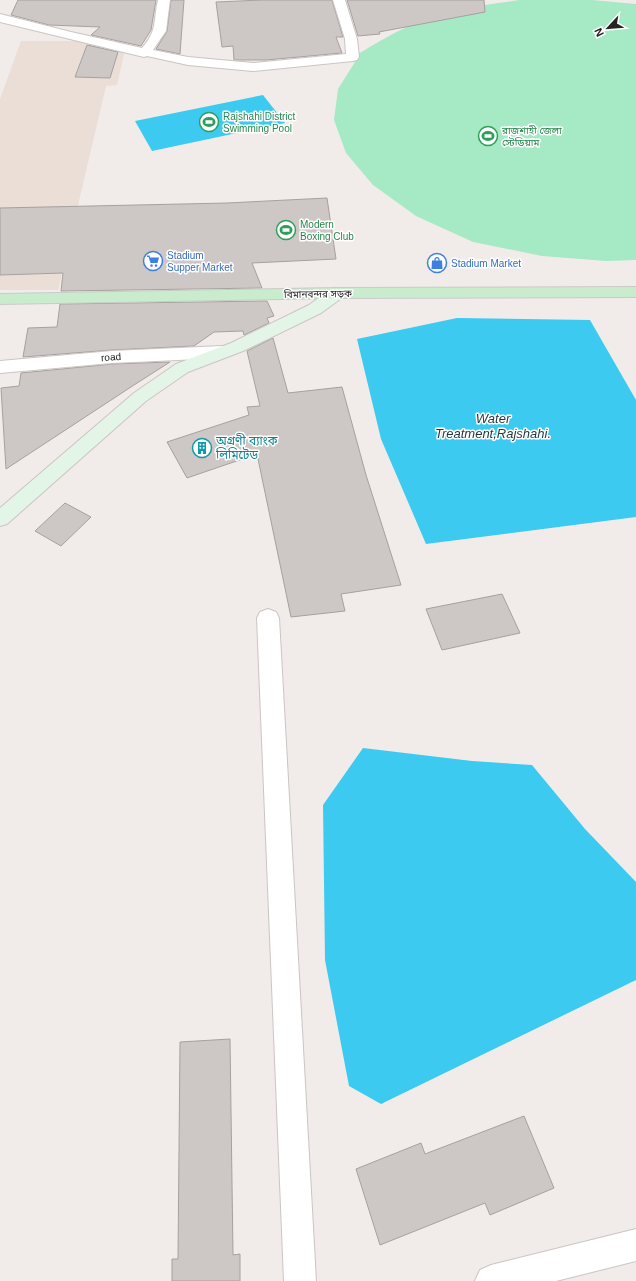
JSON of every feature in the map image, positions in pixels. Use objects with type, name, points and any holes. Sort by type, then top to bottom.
[{"type":"main road","name":"বিমানবন্দর সড়ক","points":[[0,299],[338,293],[636,292]]},
{"type":"main road","points":[[0,519],[140,398],[182,368],[237,347],[314,309],[338,293]]},
{"type":"street","points":[[144,53],[158,36],[164,0]]},
{"type":"street","points":[[0,18],[144,53],[188,61],[253,68],[354,57],[339,0]]},
{"type":"street","name":"road","points":[[0,367],[112,357],[222,352]]},
{"type":"street","points":[[268,618],[300,1281]]},
{"type":"street","points":[[491,1281],[636,1244]]},
{"type":"shaded area","points":[[21,41],[127,41],[117,85],[106,86],[58,290],[0,290],[0,99]]},
{"type":"green space","name":"রাজশাহী জেলা স্টেডিয়াম","points":[[520,0],[592,0],[636,4],[636,260],[606,261],[542,256],[473,242],[416,216],[373,185],[346,153],[334,120],[338,89],[355,62],[353,57],[394,34],[430,17],[468,8]]},
{"type":"water","name":"Rajshahi District Swimming Pool","points":[[263,95],[285,123],[152,151],[135,121]]},
{"type":"water","name":"Water Treatment,Rajshahi.","points":[[457,318],[590,320],[636,400],[636,517],[426,544],[381,439],[357,339]]},
{"type":"water","points":[[363,748],[472,761],[532,765],[585,829],[636,882],[636,980],[381,1104],[349,1086],[325,960],[323,805]]},
{"type":"building","points":[[18,0],[156,0],[151,30],[141,46],[91,35],[100,27],[49,25],[11,15]]},
{"type":"building","points":[[171,0],[184,0],[180,54],[156,49],[167,31]]},
{"type":"building","points":[[262,0],[332,0],[343,37],[336,37],[342,53],[266,60],[234,60],[233,46],[222,47],[216,2]]},
{"type":"building","points":[[347,0],[484,0],[485,12],[379,32],[380,34],[358,36]]},
{"type":"building","points":[[87,45],[118,52],[110,78],[75,77]]},
{"type":"building","points":[[327,198],[336,259],[252,263],[262,288],[61,291],[63,273],[0,275],[0,208],[227,203]]},
{"type":"building","points":[[267,301],[274,316],[267,318],[269,323],[244,335],[243,331],[214,332],[194,346],[112,350],[23,357],[28,328],[57,327],[60,304]]},
{"type":"building","points":[[273,338],[288,393],[342,387],[366,475],[401,585],[341,594],[345,611],[291,617],[257,454],[187,478],[167,442],[249,415],[247,407],[260,406],[247,351]]},
{"type":"building","points":[[170,362],[6,469],[1,388],[19,386],[21,373],[112,364]]},
{"type":"building","points":[[65,503],[91,517],[61,546],[35,531]]},
{"type":"building","points":[[502,594],[520,633],[442,650],[426,609]]},
{"type":"building","points":[[230,1039],[233,1255],[240,1254],[240,1281],[172,1281],[172,1259],[178,1259],[180,1042]]},
{"type":"building","points":[[524,1116],[554,1188],[490,1215],[485,1203],[380,1245],[356,1169],[421,1143],[425,1154]]},
{"type":"place","name":"Rajshahi District Swimming Pool","points":[[209,122]]},
{"type":"place","name":"রাজশাহী জেলা স্টেডিয়াম","points":[[488,136]]},
{"type":"place","name":"Modern Boxing Club","points":[[286,230]]},
{"type":"place","name":"Stadium Supper Market","points":[[153,261]]},
{"type":"place","name":"Stadium Market","points":[[437,263]]},
{"type":"place","name":"অগ্রণী ব্যাংক লিমিটেড","points":[[202,448]]}]
